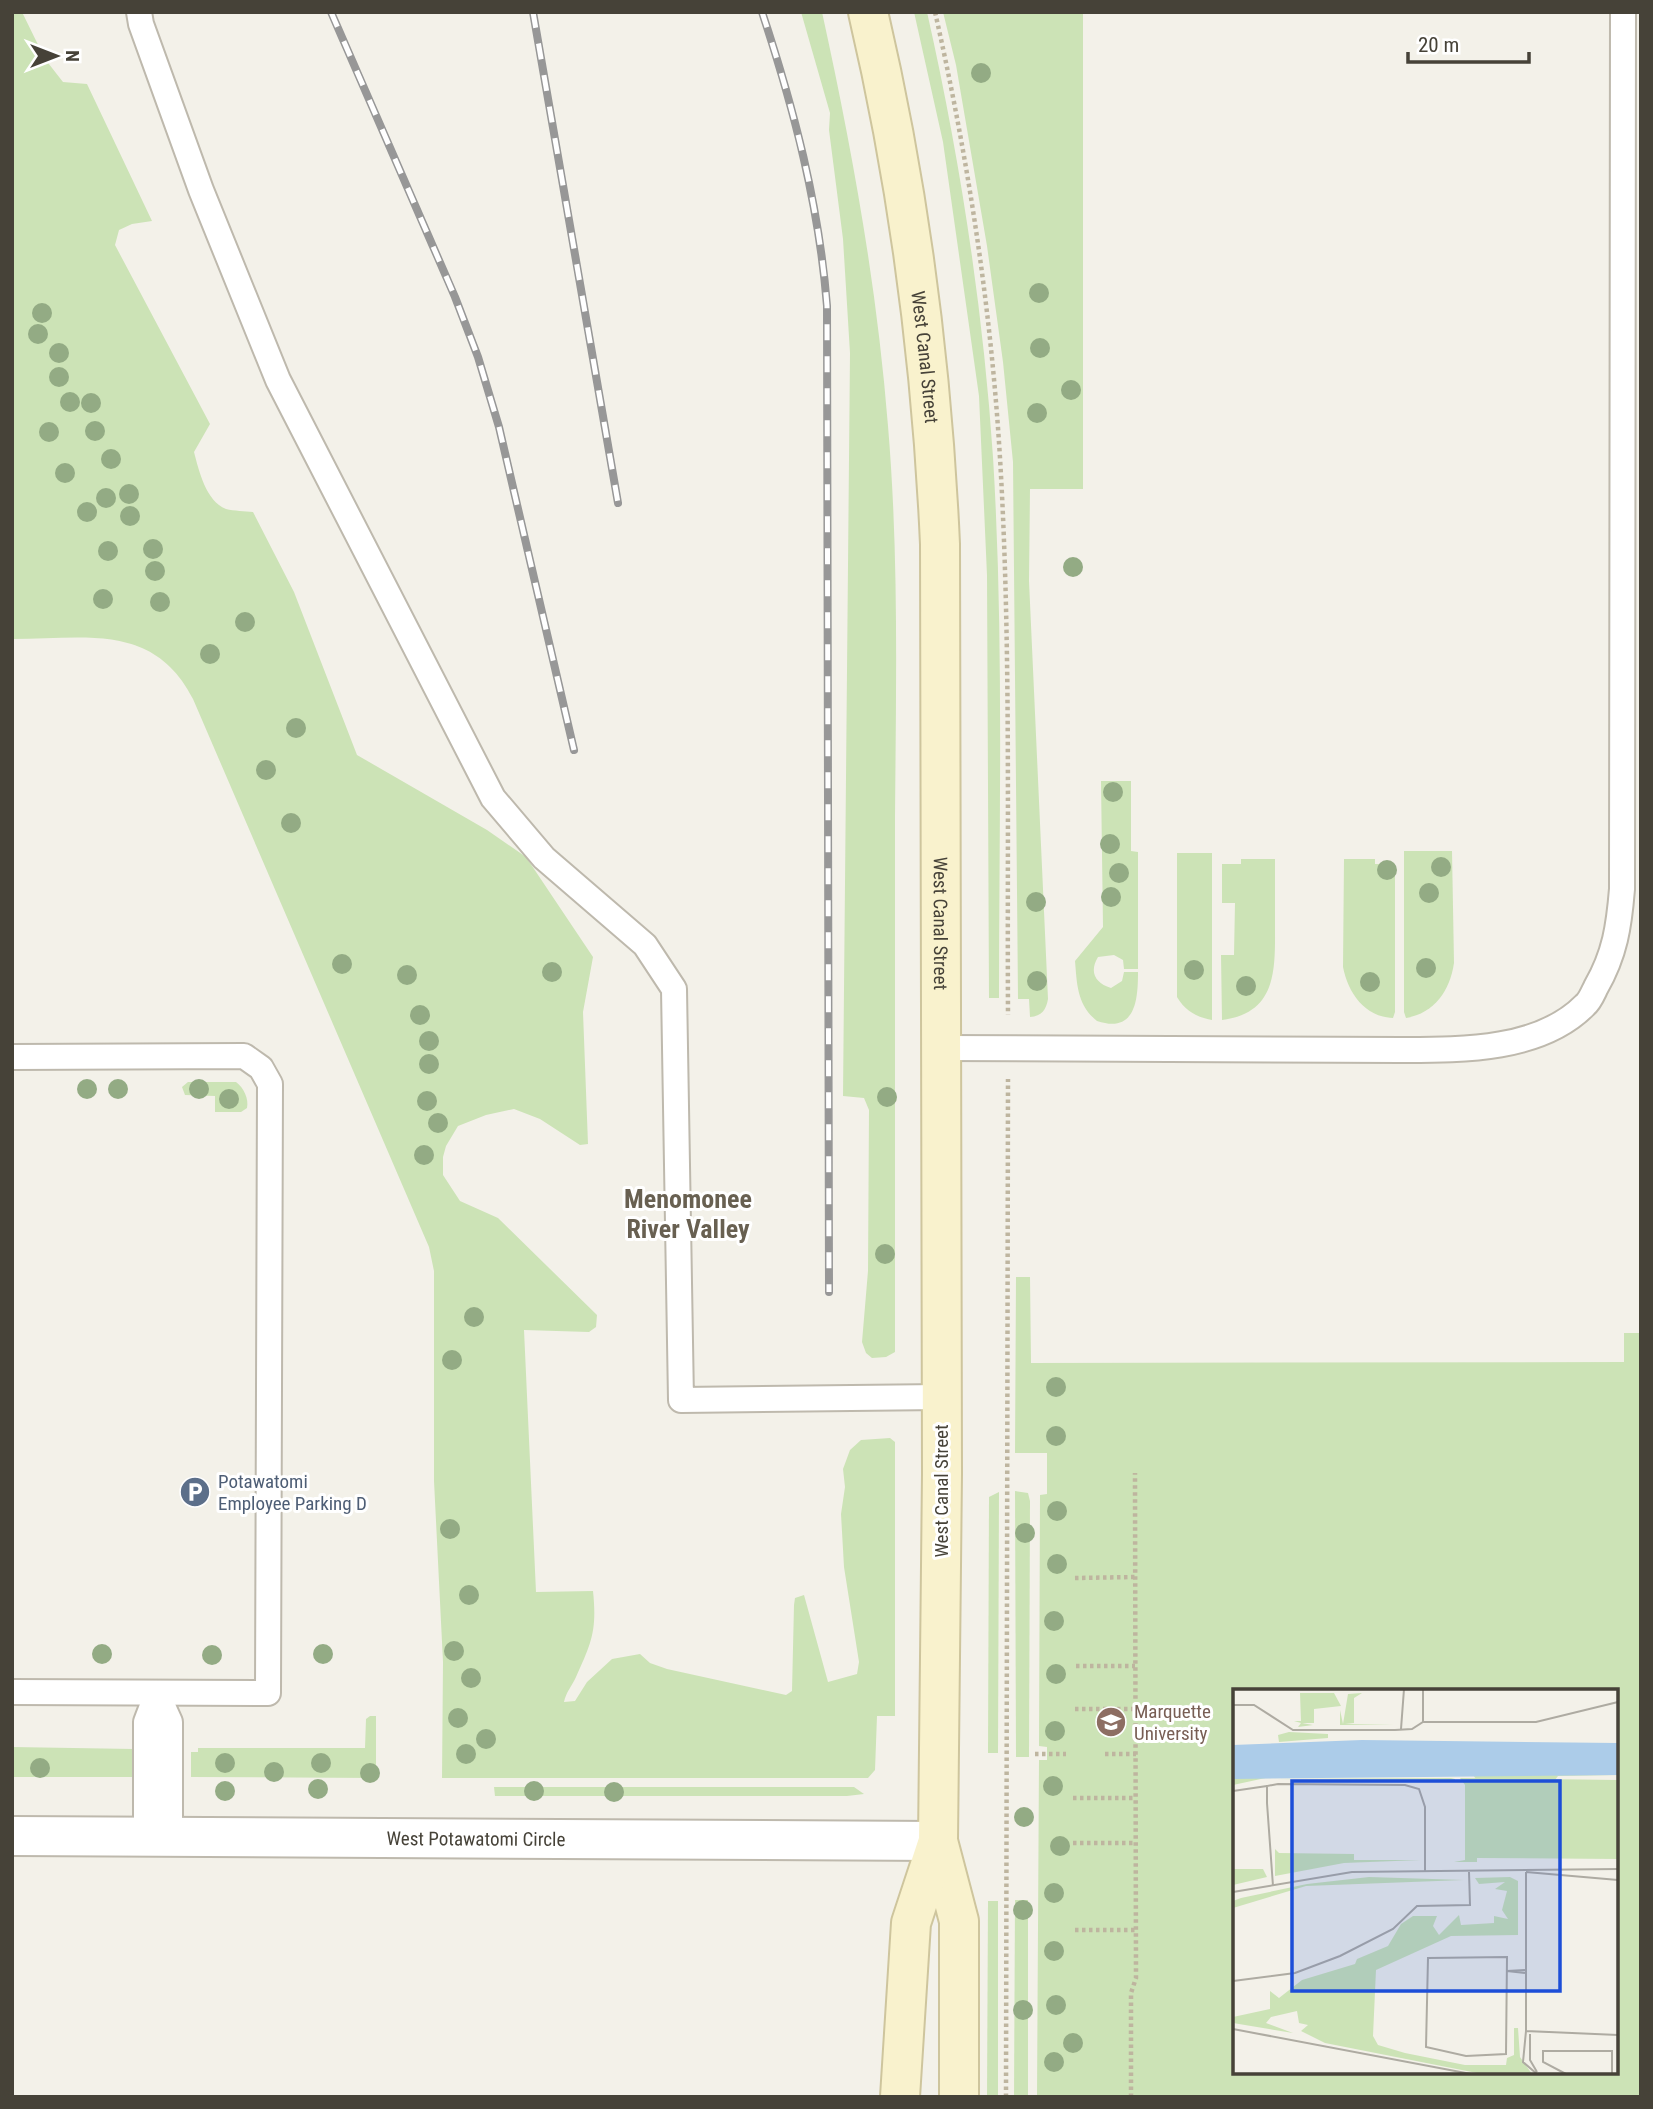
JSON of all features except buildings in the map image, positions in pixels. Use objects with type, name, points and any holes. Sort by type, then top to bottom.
[{"type":"street","name":"West Canal Street","points":[[868,12],[899,160],[915,264],[927,355],[940,544],[941,1397],[938,1841],[959,1921],[959,2097]]},
{"type":"street","name":"West Potawatomi Circle","points":[[12,1836],[938,1841]]},
{"type":"street","name":"West Canal Street","points":[[900,2097],[911,1923],[938,1841]]},
{"type":"lane","points":[[139,12],[201,190],[278,380],[493,798],[544,858],[645,945],[674,989],[681,1400],[941,1397]]},
{"type":"lane","points":[[940,1048],[1401,1050],[1486,1046],[1558,1028],[1587,1004],[1608,967],[1618,932],[1622,889],[1623,12]]},
{"type":"lane","points":[[12,1057],[244,1056],[261,1068],[270,1084],[268,1693],[12,1692]]},
{"type":"lane","points":[[157,1693],[170,1722],[158,1835]]},
{"type":"path","points":[[1131,2097],[1131,1993],[1136,1978],[1135,1473]]},
{"type":"path","points":[[1075,1578],[1135,1577]]},
{"type":"path","points":[[1076,1666],[1135,1666]]},
{"type":"path","points":[[1075,1709],[1135,1709]]},
{"type":"path","points":[[1035,1754],[1066,1754]]},
{"type":"path","points":[[1105,1754],[1136,1754]]},
{"type":"path","points":[[1073,1798],[1136,1798]]},
{"type":"path","points":[[1073,1843],[1136,1843]]},
{"type":"path","points":[[1075,1930],[1136,1930]]},
{"type":"green space","points":[[12,12],[22,12],[45,59],[63,82],[87,84],[152,221],[132,224],[119,230],[115,245],[210,424],[194,452],[201,476],[208,492],[219,505],[229,510],[253,512],[294,592],[357,755],[487,830],[526,857],[593,957],[583,1012],[588,1144],[580,1145],[540,1119],[514,1109],[486,1115],[458,1126],[443,1157],[443,1175],[460,1201],[498,1218],[597,1315],[596,1327],[589,1332],[524,1330],[536,1592],[593,1591],[592,1636],[564,1702],[575,1701],[587,1682],[612,1659],[640,1654],[650,1663],[667,1669],[786,1695],[792,1691],[795,1598],[804,1595],[828,1682],[857,1674],[859,1662],[844,1567],[841,1514],[845,1487],[843,1469],[850,1450],[861,1440],[890,1438],[895,1442],[895,1716],[877,1716],[875,1770],[868,1778],[442,1778],[443,1662],[434,1481],[434,1271],[429,1247],[193,699],[177,674],[159,657],[138,646],[115,640],[12,639]]},
{"type":"green space","points":[[801,12],[822,12],[843,115],[877,322],[892,475],[896,622],[895,1352],[886,1357],[872,1358],[866,1353],[862,1342],[868,1271],[869,1110],[864,1098],[843,1096],[850,353],[843,239],[829,130],[830,113]]},
{"type":"green space","points":[[914,12],[927,12],[950,122],[969,233],[989,401],[999,592],[999,998],[989,998],[987,575],[979,396],[943,142]]},
{"type":"green space","points":[[943,12],[1083,12],[1083,489],[1030,489],[1029,581],[1048,999],[1043,1012],[1030,1017],[1029,999],[1018,999],[1013,462],[987,246],[956,65]]},
{"type":"green space","points":[[1101,781],[1131,781],[1131,851],[1138,852],[1138,969],[1124,969],[1123,960],[1114,955],[1098,957],[1094,967],[1097,980],[1111,988],[1122,981],[1124,972],[1138,972],[1137,993],[1132,1012],[1120,1023],[1110,1024],[1097,1021],[1085,1008],[1079,994],[1075,961],[1103,927]]},
{"type":"green space","points":[[1404,851],[1452,851],[1454,963],[1445,991],[1433,1006],[1406,1018],[1404,1012]]},
{"type":"green space","points":[[1177,853],[1212,853],[1212,1020],[1192,1013],[1177,997]]},
{"type":"green space","points":[[1241,859],[1275,859],[1275,957],[1270,986],[1263,998],[1254,1008],[1240,1016],[1222,1020],[1221,955],[1234,955],[1235,903],[1222,903],[1222,864],[1241,864]]},
{"type":"green space","points":[[1344,859],[1375,859],[1375,864],[1395,864],[1393,1018],[1383,1017],[1366,1008],[1359,1002],[1345,977]]},
{"type":"green space","points":[[188,1082],[236,1082],[245,1094],[247,1108],[241,1112],[215,1112],[215,1096],[185,1095],[182,1087]]},
{"type":"green space","name":"Marquette University","points":[[1016,1277],[1030,1277],[1031,1363],[1624,1362],[1624,1333],[1641,1333],[1641,2097],[1037,2097],[1039,1760],[1047,1760],[1047,1747],[1039,1746],[1040,1495],[1047,1494],[1047,1453],[1015,1453]]},
{"type":"green space","points":[[1015,1491],[1028,1493],[1030,1501],[1029,1757],[1016,1757]]},
{"type":"green space","points":[[999,1492],[998,1753],[988,1753],[989,1497]]},
{"type":"green space","points":[[376,1716],[376,1778],[191,1777],[191,1752],[198,1752],[198,1748],[365,1748],[366,1719]]},
{"type":"green space","points":[[12,1747],[134,1749],[134,1777],[12,1777]]},
{"type":"green space","points":[[494,1787],[854,1787],[864,1794],[495,1796]]},
{"type":"green space","points":[[1015,1900],[1028,1900],[1028,2097],[1014,2097]]},
{"type":"green space","points":[[988,1901],[998,1901],[998,2097],[987,2097]]},
{"type":"railway","points":[[331,12],[455,297],[478,357],[499,427],[574,750]]},
{"type":"railway","points":[[533,12],[618,503]]},
{"type":"railway","points":[[762,12],[804,158],[818,231],[827,306],[829,1292]]},
{"type":"place","name":"Potawatomi Employee Parking D","points":[[195,1492]]},
{"type":"place","name":"Marquette University","points":[[1111,1722]]},
{"type":"district","name":"Menomonee River Valley","points":[[688,1214]]}]
